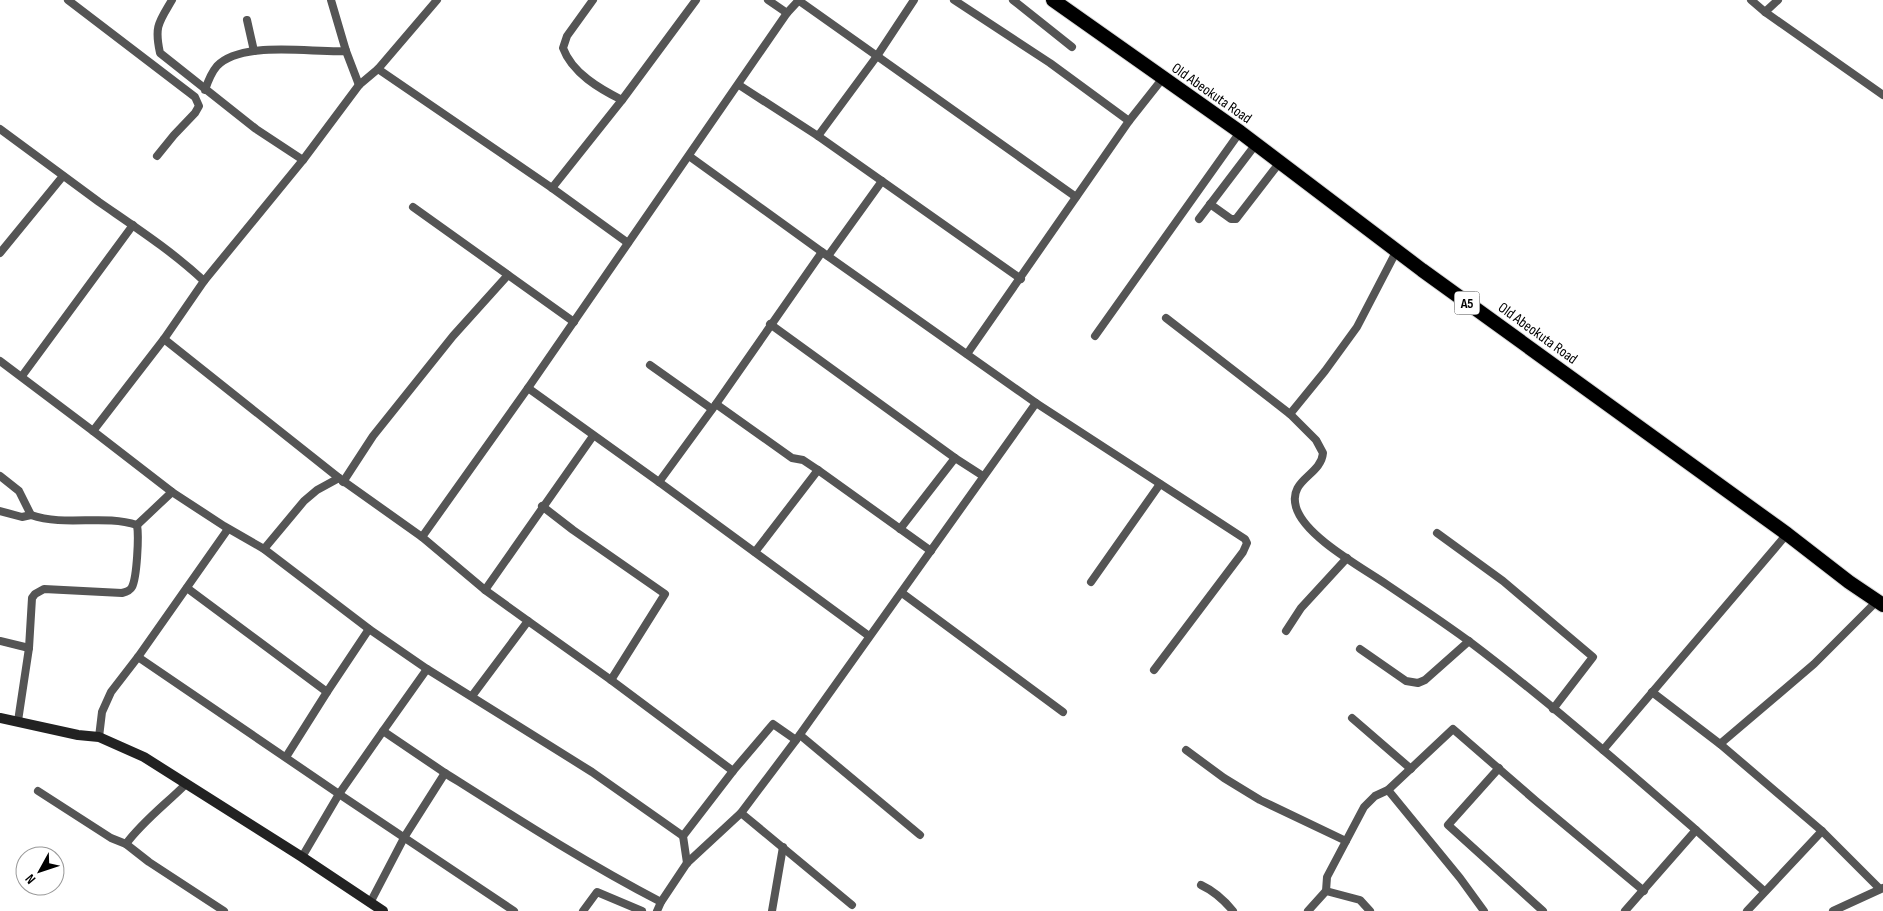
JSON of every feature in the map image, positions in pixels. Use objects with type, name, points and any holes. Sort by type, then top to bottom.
[{"type":"highway","name":"Old Abeokuta Road","points":[[1056,1],[1240,132],[1397,250],[1881,604]]},
{"type":"street","points":[[172,0],[158,24],[156,37],[160,53],[256,129],[303,160]]},
{"type":"street","points":[[332,0],[346,51],[359,85]]},
{"type":"street","points":[[426,0],[431,9]]},
{"type":"street","points":[[93,431],[164,338],[204,281],[303,160],[359,85],[378,68],[437,0]]},
{"type":"street","points":[[593,0],[567,36],[563,48],[569,62],[592,82],[622,100]]},
{"type":"street","points":[[552,188],[622,100],[696,0]]},
{"type":"street","points":[[768,0],[787,13]]},
{"type":"street","points":[[422,537],[574,322],[787,13],[798,0],[1076,197]]},
{"type":"street","points":[[818,136],[877,56],[914,0]]},
{"type":"street","points":[[954,0],[1050,63],[1129,121]]},
{"type":"street","points":[[1751,0],[1765,12],[1883,95]]},
{"type":"street","points":[[1765,12],[1778,0]]},
{"type":"street","points":[[73,1],[195,97],[198,102],[199,106],[194,113],[157,156]]},
{"type":"street","points":[[1017,1],[1072,46]]},
{"type":"street","points":[[248,20],[254,51]]},
{"type":"street","points":[[205,90],[212,73],[219,64],[234,56],[254,51],[346,51]]},
{"type":"street","points":[[378,68],[628,243]]},
{"type":"street","points":[[967,354],[1129,121],[1163,78]]},
{"type":"street","points":[[739,85],[818,136],[1021,278]]},
{"type":"street","points":[[0,129],[191,269],[204,281]]},
{"type":"street","points":[[1095,336],[1240,132]]},
{"type":"street","points":[[1199,219],[1256,144]]},
{"type":"street","points":[[689,156],[1036,403],[1245,540],[1247,543],[1243,552],[1154,670]]},
{"type":"street","points":[[1210,204],[1231,220],[1236,219],[1280,162]]},
{"type":"street","points":[[0,254],[15,232],[63,176]]},
{"type":"street","points":[[659,482],[770,324],[882,181]]},
{"type":"street","points":[[413,207],[574,322]]},
{"type":"street","points":[[22,376],[133,226]]},
{"type":"street","points":[[1290,414],[1325,371],[1357,326],[1397,250]]},
{"type":"street","points":[[264,550],[304,501],[317,490],[341,480],[379,429],[475,311],[508,275]]},
{"type":"street","points":[[1166,318],[1290,414],[1316,440],[1323,453],[1319,465],[1295,489],[1295,506],[1300,516],[1320,538],[1469,642],[1603,750],[1764,891]]},
{"type":"street","points":[[770,324],[955,458],[983,476]]},
{"type":"street","points":[[164,338],[341,480],[422,537],[485,590],[611,680],[732,771]]},
{"type":"street","points":[[0,361],[172,492],[264,550],[427,669],[592,772],[683,836]]},
{"type":"street","points":[[650,364],[792,458],[803,460],[931,551]]},
{"type":"street","points":[[528,388],[869,636]]},
{"type":"street","points":[[657,911],[687,863],[741,813],[798,738],[1036,403]]},
{"type":"street","points":[[485,590],[542,506],[594,436]]},
{"type":"street","points":[[900,529],[955,458]]},
{"type":"street","points":[[755,552],[818,470]]},
{"type":"street","points":[[0,476],[19,491],[31,515]]},
{"type":"street","points":[[1091,582],[1160,484]]},
{"type":"street","points":[[137,525],[172,492]]},
{"type":"street","points":[[542,506],[572,530],[666,594],[611,680]]},
{"type":"street","points":[[0,511],[22,517],[31,515],[63,521],[111,520],[137,525]]},
{"type":"street","points":[[18,721],[29,648],[32,598],[40,590],[44,589],[128,592],[132,587],[134,579],[139,534],[137,525]]},
{"type":"street","points":[[100,737],[102,712],[111,692],[138,657],[228,529]]},
{"type":"street","points":[[1437,533],[1503,582],[1593,657],[1553,709]]},
{"type":"street","points":[[1603,750],[1787,534]]},
{"type":"street","points":[[1286,631],[1301,608],[1347,558]]},
{"type":"street","points":[[187,588],[327,692]]},
{"type":"street","points":[[902,593],[1063,712]]},
{"type":"street","points":[[1720,744],[1881,604]]},
{"type":"street","points":[[472,696],[528,621]]},
{"type":"street","points":[[286,757],[370,629]]},
{"type":"street","points":[[0,641],[29,648]]},
{"type":"street","points":[[1360,649],[1406,681],[1418,683],[1425,680],[1469,642]]},
{"type":"street","points":[[138,657],[514,911]]},
{"type":"street","points":[[302,857],[339,794],[427,669]]},
{"type":"street","points":[[1652,692],[1720,744],[1822,832],[1882,888],[1833,911]]},
{"type":"street","points":[[0,718],[78,736],[100,737],[144,757],[302,857],[383,911]]},
{"type":"street","points":[[1352,718],[1411,769]]},
{"type":"street","points":[[687,863],[683,836],[732,771],[774,724],[798,738],[920,835]]},
{"type":"street","points":[[1308,911],[1326,892],[1327,877],[1364,807],[1375,796],[1388,790],[1453,728],[1644,891]]},
{"type":"street","points":[[383,731],[553,842],[661,902]]},
{"type":"street","points":[[1186,750],[1260,800],[1346,841]]},
{"type":"street","points":[[1499,768],[1448,825],[1543,911]]},
{"type":"street","points":[[370,903],[405,836],[445,773]]},
{"type":"street","points":[[126,844],[141,824],[160,810],[186,784]]},
{"type":"street","points":[[1388,790],[1460,878],[1484,911]]},
{"type":"street","points":[[38,791],[112,838],[126,844],[149,862],[224,911]]},
{"type":"street","points":[[741,813],[852,905]]},
{"type":"street","points":[[1625,911],[1696,830]]},
{"type":"street","points":[[1747,911],[1822,832]]},
{"type":"street","points":[[772,911],[783,847]]},
{"type":"street","points":[[1201,885],[1208,888],[1224,901],[1232,911]]},
{"type":"street","points":[[583,911],[597,892],[642,911]]},
{"type":"street","points":[[1326,892],[1360,900],[1370,911]]}]
